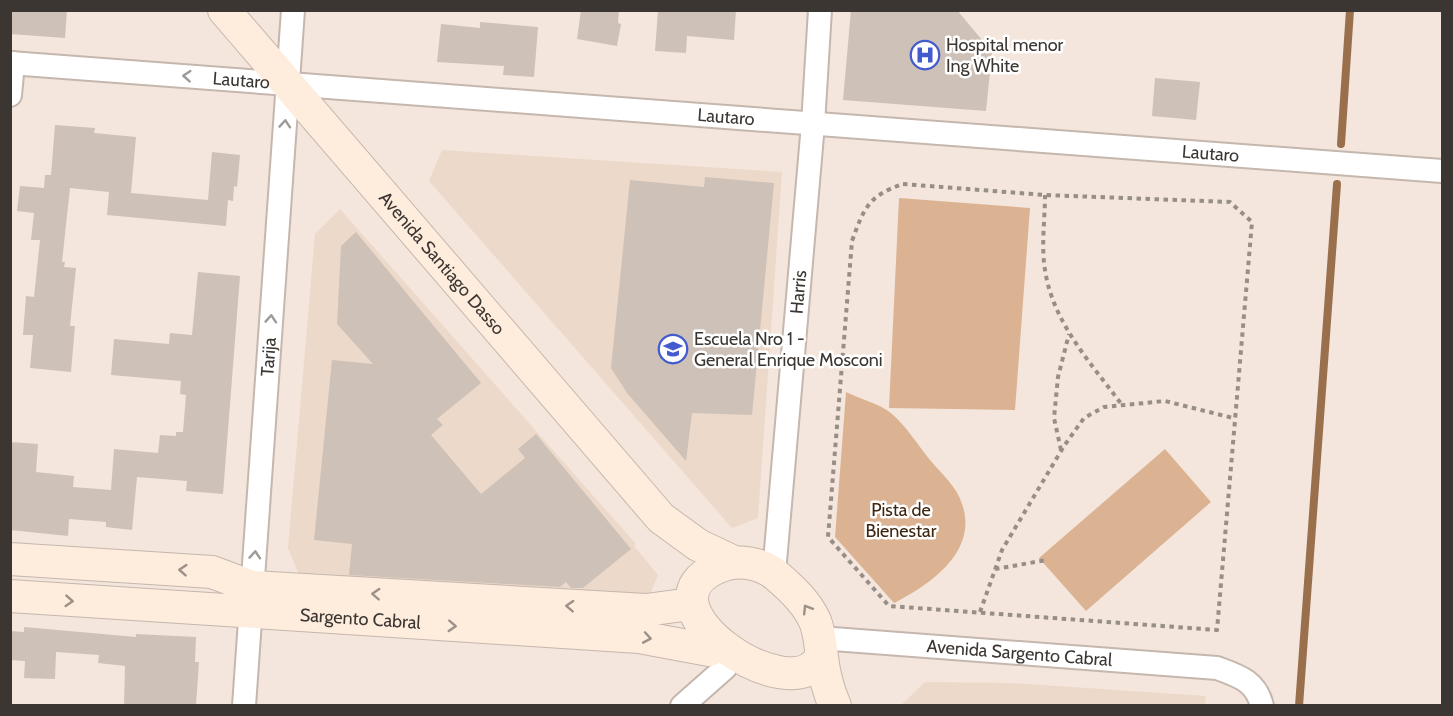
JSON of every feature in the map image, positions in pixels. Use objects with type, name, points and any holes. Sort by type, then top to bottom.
[{"type":"street","name":"Avenida Santiago Dasso","points":[[224,10],[661,518],[684,559],[693,597],[693,617],[717,659],[751,687],[784,699],[809,683],[818,671],[820,647]]},
{"type":"street","name":"Tarija","points":[[244,705],[293,10]]},
{"type":"street","name":"Harris","points":[[774,573],[813,124],[820,10]]},
{"type":"street","name":"Lautaro","points":[[12,63],[1443,171]]},
{"type":"street","points":[[10,95],[12,63]]},
{"type":"street","name":"Avenida Santiago Dasso","points":[[661,518],[698,545],[734,562],[762,567],[774,573],[803,602],[815,622],[826,680],[835,705]]},
{"type":"street","name":"Sargento Cabral","points":[[10,559],[212,572],[252,600],[639,637],[717,659]]},
{"type":"street","points":[[693,597],[712,570],[734,562]]},
{"type":"street","name":"Sargento Cabral","points":[[10,596],[646,610],[693,597]]},
{"type":"street","name":"Avenida Sargento Cabral","points":[[820,647],[1217,668],[1246,678],[1260,694],[1262,705]]},
{"type":"street","points":[[682,705],[717,659]]},
{"type":"path","points":[[903,184],[1045,195],[1230,202],[1252,222],[1233,418],[1217,630],[889,606],[828,537],[852,241],[865,207],[884,190],[903,184]]},
{"type":"path","points":[[1045,195],[1045,269],[1056,310],[1069,334],[1123,405]]},
{"type":"path","points":[[1061,451],[1054,418],[1058,377],[1069,334]]},
{"type":"path","points":[[980,612],[1002,550],[1061,451],[1084,418],[1104,407],[1165,401],[1233,418]]},
{"type":"path","points":[[995,569],[1047,560]]},
{"type":"shaded area","name":"Escuela Nro 1 - General Enrique Mosconi","points":[[442,150],[782,172],[758,518],[732,528],[429,181]]},
{"type":"shaded area","points":[[340,209],[636,544],[634,546],[658,575],[647,601],[299,575],[288,548],[315,234]]},
{"type":"shaded area","points":[[925,682],[1013,683],[1206,696],[1205,705],[901,705]]},
{"type":"green space","points":[[899,198],[1030,208],[1015,410],[889,408]]},
{"type":"green space","name":"Pista de Bienestar","points":[[846,392],[882,407],[897,419],[953,486],[962,504],[965,521],[964,537],[957,551],[936,576],[894,603],[835,537]]},
{"type":"green space","points":[[1165,449],[1211,502],[1086,611],[1039,558]]},
{"type":"building","points":[[10,10],[67,10],[65,38],[10,34]]},
{"type":"building","points":[[581,10],[619,10],[618,23],[621,24],[617,46],[577,39]]},
{"type":"building","points":[[658,10],[736,10],[734,40],[687,36],[686,53],[655,51]]},
{"type":"building","name":"Hospital menor Ing White","points":[[851,10],[957,10],[992,52],[986,111],[843,100]]},
{"type":"building","points":[[480,22],[538,27],[534,77],[503,75],[504,66],[437,62],[441,24],[480,28]]},
{"type":"building","points":[[1155,78],[1200,82],[1196,120],[1152,116]]},
{"type":"building","points":[[55,125],[95,128],[94,133],[136,137],[131,193],[208,200],[212,152],[240,155],[237,187],[234,186],[233,201],[228,200],[226,226],[107,215],[109,192],[70,188],[62,262],[65,262],[64,267],[76,268],[70,326],[75,326],[71,372],[30,368],[33,335],[23,335],[26,296],[34,297],[40,240],[31,240],[34,213],[17,211],[20,186],[44,188],[45,175],[51,175]]},
{"type":"building","points":[[705,177],[774,183],[752,415],[692,413],[686,461],[627,393],[611,368],[630,180],[704,187]]},
{"type":"building","points":[[356,232],[481,383],[437,419],[443,425],[431,435],[481,494],[525,458],[518,449],[536,434],[631,549],[583,588],[571,588],[566,582],[560,587],[349,575],[352,544],[314,540],[332,360],[373,364],[337,324],[341,246]]},
{"type":"building","points":[[198,272],[240,276],[223,494],[186,491],[187,481],[137,477],[132,530],[106,527],[106,522],[69,519],[68,536],[10,530],[10,442],[38,444],[36,472],[74,476],[73,487],[111,490],[114,449],[158,453],[160,435],[176,436],[176,432],[183,432],[186,395],[180,394],[181,381],[111,375],[114,339],[169,344],[170,333],[192,335]]},
{"type":"building","points":[[24,627],[136,637],[136,634],[196,637],[195,662],[199,662],[196,705],[124,705],[125,666],[98,663],[99,655],[56,652],[55,679],[24,678],[25,661],[10,660],[10,631],[24,632]]},
{"type":"waterway","points":[[1341,144],[1350,10]]},
{"type":"waterway","points":[[1299,706],[1337,184]]},
{"type":"place","name":"Hospital menor Ing White","points":[[925,55]]},
{"type":"place","name":"Escuela Nro 1 - General Enrique Mosconi","points":[[673,349]]}]
